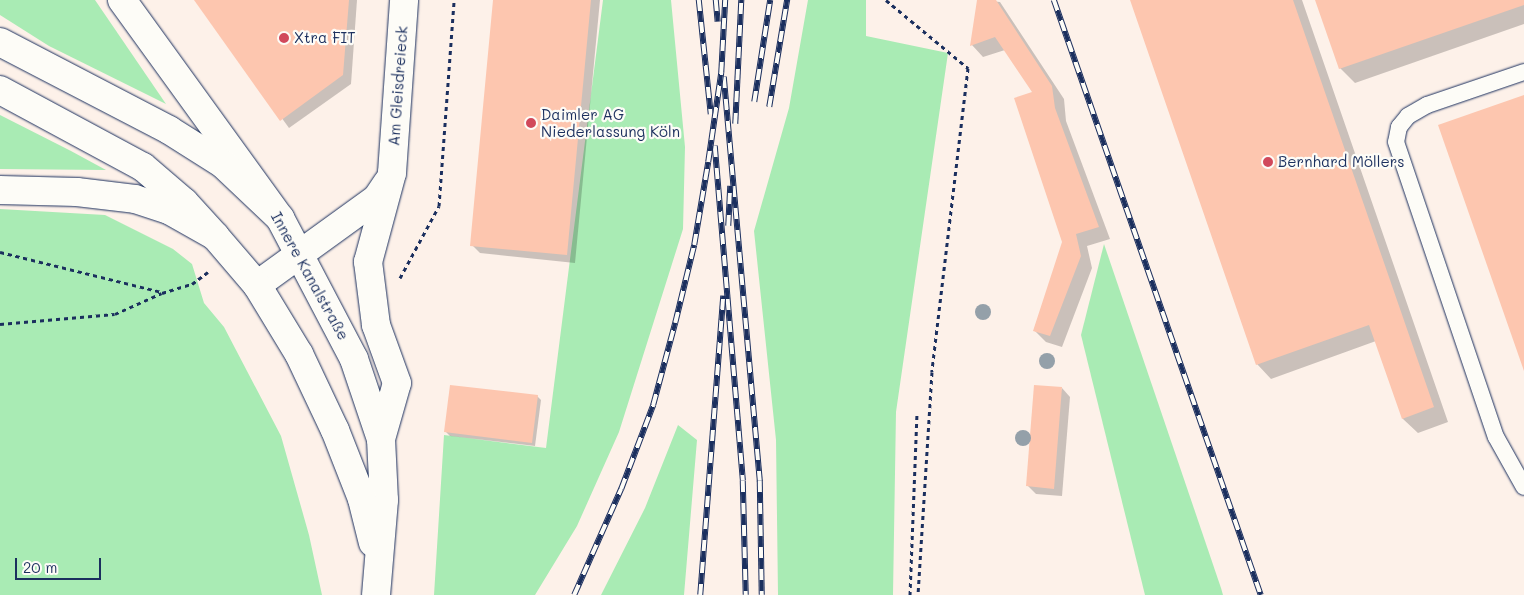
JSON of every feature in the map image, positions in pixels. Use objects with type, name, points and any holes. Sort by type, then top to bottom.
[{"type":"main road","name":"Innere Kanalstraße","points":[[122,0],[280,218],[301,254],[354,359],[382,439],[384,509],[376,595]]},
{"type":"main road","name":"Am Gleisdreieck","points":[[382,439],[397,383],[376,326],[368,262],[392,173],[404,0]]},
{"type":"main road","points":[[0,42],[168,130],[223,164],[280,218]]},
{"type":"main road","points":[[0,90],[143,167],[184,202],[224,245]]},
{"type":"main road","name":"Am Gleisdreieck","points":[[257,285],[377,198],[392,173]]},
{"type":"main road","name":"Innere Kanalstraße","points":[[0,190],[77,192],[136,199],[169,210],[224,245],[257,285],[303,362],[335,430],[362,499],[374,551],[376,595]]},
{"type":"lane","points":[[1524,72],[1427,105],[1408,116],[1399,127],[1396,142],[1496,437],[1524,487]]},
{"type":"path","points":[[400,278],[439,206],[454,0]]},
{"type":"path","points":[[886,0],[968,68],[932,372],[918,595]]},
{"type":"path","points":[[0,324],[115,314],[162,292],[192,284],[224,245]]},
{"type":"path","points":[[0,252],[162,292]]},
{"type":"path","points":[[910,595],[918,415]]},
{"type":"green space","points":[[0,0],[95,0],[166,104],[49,46],[0,15]]},
{"type":"green space","points":[[603,0],[671,0],[685,147],[683,229],[619,432],[577,526],[535,595],[434,595],[444,435],[546,448]]},
{"type":"green space","points":[[808,0],[866,0],[866,36],[948,53],[896,412],[893,595],[778,595],[776,440],[754,231],[789,108]]},
{"type":"green space","points":[[0,115],[71,151],[106,170],[0,169]]},
{"type":"green space","points":[[0,209],[105,215],[173,249],[192,264],[204,303],[224,327],[281,436],[309,535],[322,595],[0,595]]},
{"type":"green space","points":[[1104,244],[1223,595],[1145,595],[1081,335]]},
{"type":"green space","points":[[678,425],[697,440],[684,595],[601,595],[645,508]]},
{"type":"building","name":"Xtra FIT","points":[[194,0],[349,0],[343,75],[280,121]]},
{"type":"building","name":"Daimler AG Niederlassung Köln","points":[[493,0],[591,0],[567,255],[470,246]]},
{"type":"building","points":[[977,0],[996,0],[1052,86],[1055,108],[1099,227],[1076,234],[1081,256],[1050,336],[1033,331],[1062,242],[1014,98],[1032,92],[995,37],[970,46]]},
{"type":"building","name":"Bernhard Möllers","points":[[1130,0],[1293,0],[1434,407],[1402,419],[1369,325],[1256,365]]},
{"type":"building","points":[[1315,0],[1524,0],[1524,5],[1339,69]]},
{"type":"building","points":[[1524,95],[1524,371],[1438,125]]},
{"type":"building","points":[[450,385],[538,395],[532,443],[444,432]]},
{"type":"building","points":[[1034,385],[1062,387],[1054,489],[1026,486]]},
{"type":"railway","points":[[699,0],[711,114]]},
{"type":"railway","points":[[716,0],[718,22]]},
{"type":"railway","points":[[574,595],[621,489],[653,405],[675,323],[694,245],[708,162],[721,73],[725,0]]},
{"type":"railway","points":[[735,124],[741,0]]},
{"type":"railway","points":[[754,102],[770,0]]},
{"type":"railway","points":[[769,107],[787,0]]},
{"type":"railway","points":[[1054,0],[1261,595]]},
{"type":"railway","points":[[724,77],[760,481],[762,595]]},
{"type":"railway","points":[[715,146],[743,481],[746,595]]},
{"type":"railway","points":[[728,226],[730,186]]},
{"type":"railway","points":[[700,595],[723,296]]},
{"type":"place","name":"Xtra FIT","points":[[284,38]]},
{"type":"place","name":"Daimler AG Niederlassung Köln","points":[[531,123]]},
{"type":"place","name":"Bernhard Möllers","points":[[1268,162]]}]
